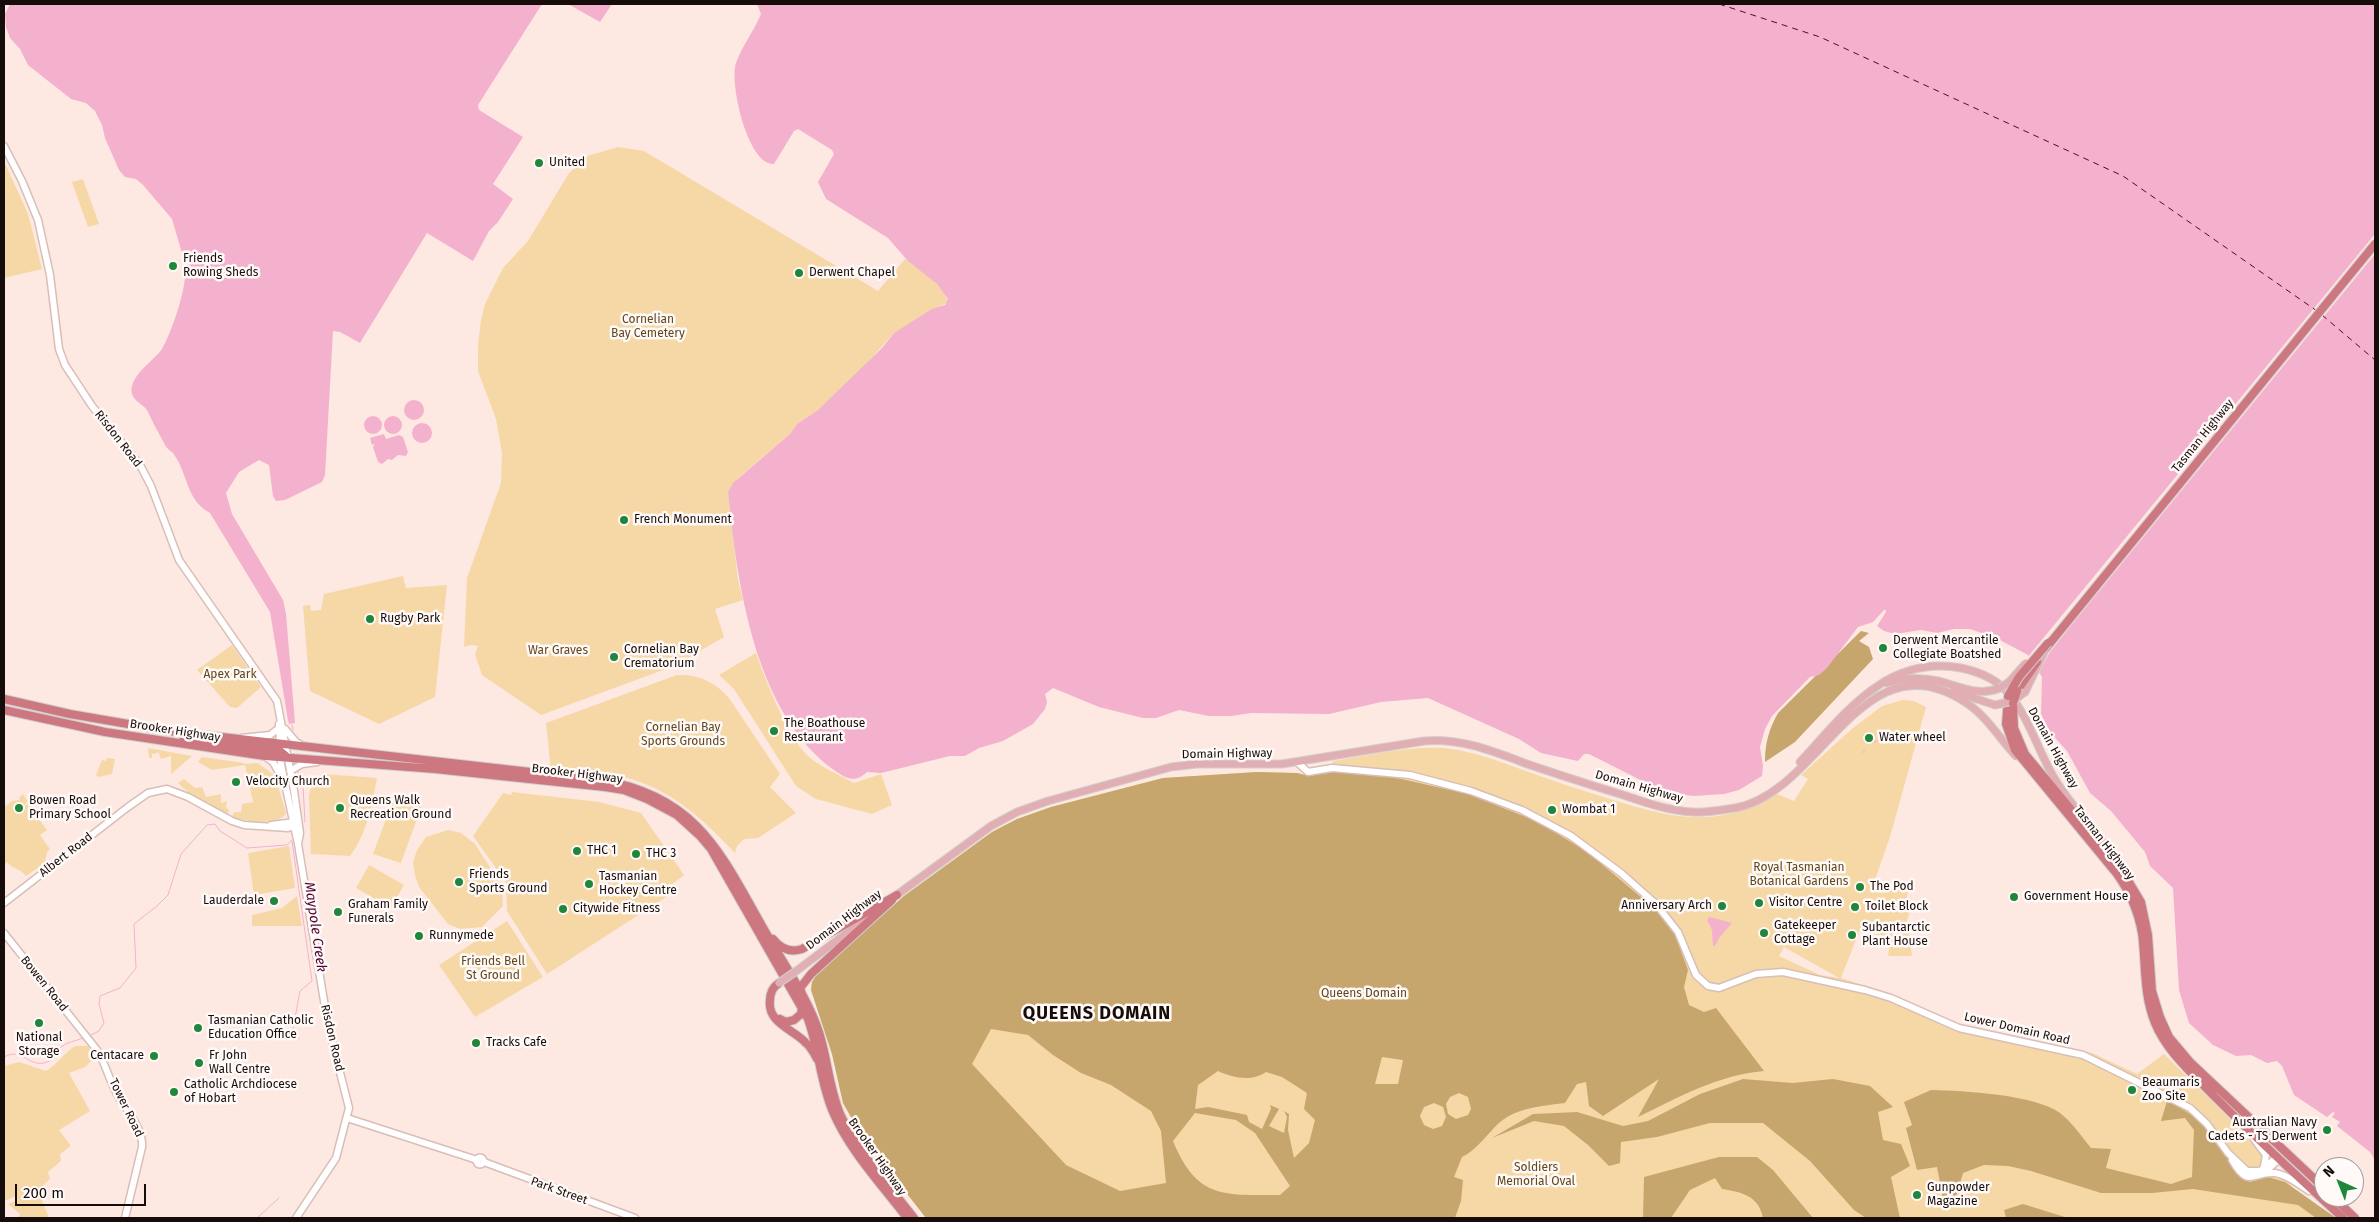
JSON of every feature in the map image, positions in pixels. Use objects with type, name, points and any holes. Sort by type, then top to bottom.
[{"type":"highway","name":"Tasman Highway","points":[[2314,1192],[2249,1131],[2186,1067],[2164,1040],[2148,1002],[2142,935],[2130,893],[2117,874],[2015,750],[2007,730],[2005,712],[2019,677],[2375,244]]},
{"type":"highway","name":"Brooker Highway","points":[[4,699],[70,714],[169,731],[236,739],[324,761],[435,769],[624,790],[663,806],[689,825],[728,871]]},
{"type":"highway","name":"Tasman Highway","points":[[2011,699],[2014,728],[2025,754],[2128,878],[2144,912],[2148,935],[2152,991],[2163,1026],[2183,1055],[2314,1178]]},
{"type":"highway","name":"Brooker Highway","points":[[4,710],[105,732],[266,756],[303,746],[614,782],[655,796],[696,824],[716,847],[728,871],[803,998],[819,1033],[833,1095],[842,1118],[857,1142],[914,1218]]},
{"type":"highway","name":"Brooker Highway","points":[[169,731],[197,740],[283,752]]},
{"type":"highway","points":[[762,926],[779,946],[790,951],[796,951],[897,894]]},
{"type":"highway","points":[[803,998],[800,988],[811,974],[897,894]]},
{"type":"highway","name":"Brooker Highway","points":[[744,898],[802,1007],[813,1033],[822,1078],[832,1111],[846,1135],[907,1218]]},
{"type":"highway","points":[[779,983],[773,1002],[778,1018],[786,1022],[794,1020],[801,1014],[802,1007]]},
{"type":"highway","points":[[779,983],[773,988],[770,998],[773,1015],[811,1048],[822,1078]]},
{"type":"highway","points":[[2271,1138],[2278,1159],[2299,1164]]},
{"type":"highway","name":"Tasman Highway","points":[[2330,1207],[2343,1218]]},
{"type":"highway","points":[[2343,1207],[2355,1218]]},
{"type":"main road","name":"Domain Highway","points":[[1838,722],[1873,691],[1899,680],[1931,680],[1976,692],[1998,688],[2009,682],[2048,643]]},
{"type":"main road","name":"Domain Highway","points":[[1835,733],[1870,698],[1888,687],[1906,683],[1936,685],[1995,705],[2009,703],[2022,695],[2031,683],[2048,643]]},
{"type":"main road","name":"Domain Highway","points":[[1724,809],[1750,800],[1778,783],[1871,688],[1908,671],[1932,667],[1955,667],[1989,677],[2001,685],[2014,700],[2055,780],[2112,853],[2128,878]]},
{"type":"main road","name":"Domain Highway","points":[[779,983],[982,832],[1009,816],[1035,806],[1171,767],[1204,764],[1266,765],[1297,762],[1424,741],[1458,742],[1479,746],[1657,806],[1696,812],[1724,809],[1752,802],[1776,789],[1865,704],[1881,694],[1906,686],[1927,686],[1947,692],[1970,705],[1984,717],[2029,768]]},
{"type":"street","name":"Risdon Road","points":[[4,146],[38,220],[50,276],[59,349],[65,365],[92,406],[140,465],[179,560],[270,689],[279,713],[285,784],[295,824]]},
{"type":"street","points":[[236,739],[270,735],[281,727],[303,746]]},
{"type":"street","name":"Risdon Road","points":[[283,752],[290,771],[295,824],[329,1033],[349,1108],[341,1144],[331,1166],[296,1218]]},
{"type":"street","points":[[266,756],[273,762],[285,784]]},
{"type":"street","points":[[290,771],[302,764],[324,761]]},
{"type":"street","name":"Lower Domain Road","points":[[1297,762],[1308,772],[1332,768],[1410,775],[1452,785],[1522,810],[1557,827],[1608,862],[1656,904],[1678,932],[1696,975],[1708,986],[1719,988],[1756,974],[1783,972],[1882,995],[1959,1028],[2083,1055],[2184,1104],[2202,1119],[2242,1174],[2252,1178],[2270,1173],[2282,1175],[2314,1194]]},
{"type":"street","name":"Albert Road","points":[[4,904],[128,807],[148,793],[158,789],[173,790],[232,821],[265,827],[295,824]]},
{"type":"street","name":"Bowen Road","points":[[4,933],[86,1036]]},
{"type":"street","name":"Tower Road","points":[[86,1036],[106,1065],[116,1092],[141,1138],[142,1147],[125,1216]]},
{"type":"street","name":"Park Street","points":[[348,1118],[480,1161],[636,1218]]},
{"type":"street","points":[[2249,1131],[2266,1155],[2266,1162],[2262,1169]]},
{"type":"street","name":"Lower Domain Road","points":[[2228,1153],[2248,1171],[2255,1172],[2262,1169]]},
{"type":"street","points":[[2262,1169],[2278,1159]]},
{"type":"street","points":[[2259,1177],[2278,1159]]},
{"type":"green space","name":"Cornelian Bay Cemetery","points":[[618,147],[644,151],[878,291],[905,259],[937,285],[948,302],[894,333],[856,375],[818,410],[797,424],[790,434],[738,478],[728,492],[738,580],[743,600],[715,609],[724,637],[674,666],[541,715],[482,675],[475,654],[478,646],[464,647],[467,578],[501,483],[502,453],[496,419],[478,371],[481,320],[485,304],[503,268],[528,241],[569,173],[587,156]]},
{"type":"green space","points":[[4,161],[28,214],[42,269],[4,278]]},
{"type":"green space","points":[[83,179],[99,224],[88,227],[72,182]]},
{"type":"green space","points":[[403,576],[406,588],[447,585],[435,697],[379,724],[310,691],[303,606],[310,605],[311,611],[321,610],[324,594]]},
{"type":"green space","points":[[1861,631],[1869,633],[1859,641],[1869,647],[1873,659],[1795,742],[1765,762],[1768,736],[1778,713]]},
{"type":"green space","name":"Apex Park","points":[[232,645],[261,687],[237,708],[230,707],[197,670]]},
{"type":"green space","points":[[756,653],[771,693],[785,722],[800,747],[808,756],[854,783],[881,774],[892,805],[872,814],[816,799],[796,786],[734,689],[719,675]]},
{"type":"green space","name":"Cornelian Bay Sports Grounds","points":[[677,675],[692,676],[706,680],[729,698],[780,774],[770,787],[796,813],[758,838],[744,839],[737,846],[735,853],[711,828],[685,806],[656,789],[640,782],[614,775],[551,771],[546,723]]},
{"type":"green space","name":"Queens Domain","points":[[1903,700],[1914,701],[1926,707],[1890,837],[1873,885],[1908,892],[1906,901],[1913,903],[1907,920],[1912,956],[1888,956],[1891,937],[1873,934],[1874,931],[1861,927],[1841,978],[1897,996],[1966,1027],[2092,1053],[2137,1074],[2164,1054],[2227,1116],[2299,1194],[2314,1204],[2314,1207],[2319,1207],[2336,1218],[926,1218],[861,1135],[843,1103],[832,1054],[811,990],[812,982],[904,896],[992,832],[1017,819],[1051,807],[1163,778],[1257,772],[1297,773],[1309,776],[1332,764],[1333,761],[1427,748],[1443,748],[1474,754],[1590,793],[1656,812],[1676,816],[1716,816],[1756,805],[1777,794],[1794,801],[1808,779],[1801,775],[1853,728],[1882,706]],"holes":[[[1784,947],[1839,978],[1820,975],[1779,956]]]},
{"type":"green space","points":[[148,748],[192,756],[171,774],[171,756],[161,759],[158,751],[158,753],[152,754],[152,758],[149,758]]},
{"type":"green space","points":[[202,757],[245,764],[258,763],[275,776],[286,813],[284,816],[266,822],[232,817],[234,812],[241,812],[242,804],[253,802],[245,765],[212,770],[198,762]]},
{"type":"green space","points":[[107,758],[115,759],[112,774],[98,777],[96,775],[102,760],[106,761]]},
{"type":"green space","name":"Queens Domain","points":[[1257,772],[1297,773],[1309,776],[1334,772],[1397,778],[1468,794],[1536,821],[1586,851],[1654,908],[1675,935],[1688,970],[1684,987],[1689,1005],[1704,1012],[1716,1008],[1764,1071],[1747,1073],[1715,1082],[1638,1117],[1659,1079],[1603,1116],[1589,1106],[1586,1082],[1577,1084],[1565,1103],[1522,1110],[1499,1123],[1477,1146],[1462,1157],[1454,1177],[1463,1180],[1461,1201],[1455,1218],[926,1218],[861,1135],[843,1103],[832,1054],[811,990],[812,982],[818,972],[904,896],[992,832],[1017,819],[1051,807],[1163,778]],"holes":[[[991,1029],[1028,1035],[1053,1055],[1081,1073],[1111,1085],[1151,1111],[1161,1131],[1166,1183],[1120,1191],[1066,1165],[972,1064]],[[1382,1057],[1403,1060],[1398,1084],[1375,1084]],[[1218,1071],[1242,1078],[1255,1077],[1266,1072],[1282,1077],[1307,1093],[1304,1109],[1315,1120],[1309,1143],[1294,1158],[1288,1130],[1289,1114],[1284,1111],[1287,1117],[1284,1133],[1269,1126],[1279,1109],[1270,1105],[1271,1109],[1262,1129],[1249,1122],[1247,1115],[1208,1107],[1195,1109],[1198,1085]],[[1459,1093],[1468,1097],[1471,1109],[1468,1115],[1456,1119],[1448,1114],[1446,1104],[1450,1097]],[[1434,1103],[1443,1107],[1446,1117],[1442,1126],[1433,1129],[1424,1125],[1420,1116],[1424,1107]],[[1195,1113],[1236,1120],[1255,1133],[1290,1186],[1280,1195],[1243,1195],[1214,1190],[1202,1184],[1182,1160],[1173,1141]]]},
{"type":"green space","name":"Queens Walk Recreation Ground","points":[[323,774],[377,778],[365,829],[350,856],[311,854],[309,795],[314,778]]},
{"type":"green space","points":[[184,779],[195,788],[202,787],[206,797],[221,794],[221,803],[227,801],[226,808],[229,810],[228,814],[189,793],[178,783]]},
{"type":"green space","name":"Tasmanian Hockey Centre","points":[[512,792],[599,802],[641,813],[684,875],[670,886],[674,892],[547,974],[507,911],[506,882],[473,836],[503,793],[511,795]]},
{"type":"green space","name":"Bowen Road Primary School","points":[[23,794],[28,802],[24,805],[21,802],[24,806],[28,804],[47,830],[40,835],[50,849],[47,852],[45,863],[26,876],[7,862],[4,865],[4,807],[12,801],[20,800],[19,798]]},
{"type":"green space","points":[[395,795],[422,805],[401,863],[373,854]]},
{"type":"green space","name":"Friends Sports Ground","points":[[448,830],[461,833],[475,844],[502,886],[503,906],[482,927],[460,929],[448,924],[419,887],[413,863],[417,850],[426,837]]},
{"type":"green space","points":[[289,846],[295,888],[254,895],[248,853]]},
{"type":"green space","points":[[369,865],[404,885],[391,908],[356,888]]},
{"type":"green space","points":[[297,896],[302,926],[252,926],[252,915],[282,908]]},
{"type":"green space","name":"Friends Bell St Ground","points":[[507,921],[543,977],[475,1017],[439,965]]},
{"type":"green space","points":[[75,1046],[88,1046],[95,1057],[85,1067],[69,1073],[90,1111],[59,1130],[71,1146],[60,1154],[61,1161],[48,1172],[50,1179],[38,1190],[49,1218],[18,1218],[20,1214],[8,1204],[18,1200],[16,1196],[4,1201],[4,1066],[19,1062],[46,1071]]},
{"type":"green space","points":[[1743,1079],[1793,1083],[1833,1079],[1870,1086],[1893,1107],[1878,1112],[1883,1140],[1901,1144],[1910,1166],[1891,1177],[1900,1218],[1866,1218],[1854,1210],[1810,1161],[1763,1123],[1710,1123],[1657,1137],[1621,1142],[1620,1163],[1609,1166],[1588,1145],[1564,1126],[1534,1121],[1492,1138],[1533,1114],[1577,1112],[1623,1126],[1648,1121],[1700,1094]]},
{"type":"green space","points":[[1931,1090],[1998,1095],[2033,1102],[2060,1113],[2073,1125],[2091,1148],[2111,1149],[2106,1168],[2171,1184],[2192,1177],[2194,1130],[2185,1118],[2161,1121],[2167,1101],[2199,1120],[2215,1139],[2236,1170],[2250,1182],[2268,1177],[2285,1182],[2314,1202],[2314,1207],[2320,1207],[2336,1218],[2316,1218],[2298,1205],[2193,1189],[2152,1193],[2101,1193],[2031,1171],[2008,1166],[1984,1165],[1963,1173],[1955,1200],[1945,1209],[1937,1167],[1917,1170],[1906,1128],[1912,1125],[1904,1102]]},
{"type":"green space","points":[[1719,1157],[1757,1157],[1773,1170],[1813,1218],[1763,1218],[1754,1200],[1743,1194],[1722,1189],[1715,1178],[1690,1190],[1671,1218],[1643,1218],[1644,1177]]},
{"type":"green space","points":[[2023,1204],[2068,1218],[2006,1218],[2004,1210]]},
{"type":"shaded area","points":[[10,4],[542,4],[478,105],[479,110],[523,137],[493,184],[513,199],[498,222],[489,231],[473,261],[427,233],[360,343],[340,332],[333,331],[325,475],[322,482],[285,500],[276,501],[273,496],[269,465],[259,460],[239,472],[226,493],[232,514],[283,600],[286,614],[295,723],[289,724],[288,720],[270,612],[210,513],[196,501],[178,461],[166,446],[148,411],[132,394],[134,381],[166,342],[184,288],[185,271],[189,271],[188,260],[184,260],[172,219],[143,185],[136,179],[125,177],[119,170],[95,111],[86,103],[71,99],[28,65],[20,49],[10,38],[6,27],[5,14]]},
{"type":"shaded area","points":[[568,4],[612,4],[600,22]]},
{"type":"shaded area","points":[[757,4],[2375,4],[2375,1160],[2370,1152],[2337,1126],[2340,1122],[2332,1117],[2335,1113],[2333,1112],[2327,1117],[2294,1095],[2282,1066],[2277,1061],[2267,1063],[2251,1055],[2236,1056],[2213,1045],[2189,1023],[2179,990],[2173,888],[2150,866],[2145,852],[2111,811],[2090,793],[2067,751],[2049,731],[2041,714],[2042,677],[2028,655],[1996,638],[1970,629],[1954,629],[1937,633],[1921,630],[1895,634],[1884,631],[1877,626],[1886,612],[1885,609],[1873,622],[1858,627],[1827,668],[1819,675],[1810,677],[1772,716],[1765,729],[1760,747],[1763,766],[1762,776],[1739,790],[1724,794],[1694,796],[1666,793],[1589,754],[1584,754],[1578,761],[1541,753],[1519,739],[1428,698],[1381,702],[1329,714],[1251,713],[1231,716],[1209,716],[1179,710],[1156,718],[1143,718],[1099,707],[1053,688],[1045,694],[1047,702],[1045,709],[1033,724],[1003,741],[979,748],[965,756],[950,756],[881,773],[867,772],[863,776],[854,779],[834,770],[807,745],[785,715],[768,681],[754,643],[744,604],[728,492],[733,483],[790,434],[797,424],[818,410],[882,348],[894,333],[932,309],[945,305],[948,299],[937,284],[908,261],[888,238],[826,199],[818,182],[834,154],[832,150],[798,129],[794,131],[774,164],[765,161],[756,152],[743,122],[738,104],[735,73],[736,63],[761,14]]},
{"type":"shaded area","points":[[414,400],[421,403],[424,410],[421,417],[414,420],[407,417],[404,410],[407,403]]},
{"type":"shaded area","points":[[373,416],[379,419],[382,425],[379,431],[373,434],[367,431],[364,425],[367,419]]},
{"type":"shaded area","points":[[393,416],[399,419],[402,425],[399,431],[393,434],[387,431],[384,425],[387,419]]},
{"type":"shaded area","points":[[422,423],[429,426],[432,433],[429,440],[422,443],[415,440],[412,433],[415,426]]},
{"type":"shaded area","points":[[384,434],[386,439],[399,435],[403,437],[408,452],[406,456],[398,455],[382,464],[378,462],[373,447],[375,444],[372,445],[370,438]]},
{"type":"shaded area","points":[[1710,917],[1732,923],[1719,938],[1715,946],[1713,946],[1712,930],[1707,920]]},
{"type":"pier","points":[[2375,234],[2375,254],[2069,628],[2050,652],[2038,674],[2027,658]]},
{"type":"waterway","points":[[292,725],[293,730]]},
{"type":"waterway","points":[[1868,741],[1872,743],[1877,741]]},
{"type":"waterway","points":[[1862,753],[1865,750]]},
{"type":"waterway","points":[[298,772],[303,786],[305,822]]},
{"type":"waterway","points":[[89,1036],[99,1031],[104,1023],[99,1004],[100,996],[120,988],[136,968],[134,924],[168,895],[181,854],[207,825],[215,824],[220,831],[247,848],[287,845],[292,840]]},
{"type":"waterway","name":"Maypole Creek","points":[[292,841],[312,981],[300,991],[293,1029],[299,1039]]},
{"type":"waterway","points":[[4,1057],[15,1054],[33,1062],[44,1063],[52,1059],[63,1045],[83,1038]]},
{"type":"waterway","name":"Maypole Creek","points":[[257,1218],[279,1198]]},
{"type":"ferry route","points":[[1719,4],[1820,37],[2123,176],[2317,311]]},
{"type":"ferry route","points":[[2322,315],[2375,360]]},
{"type":"place","name":"United","points":[[539,163]]},
{"type":"place","name":"Friends Rowing Sheds","points":[[173,266]]},
{"type":"place","name":"Derwent Chapel","points":[[799,273]]},
{"type":"place","name":"French Monument","points":[[624,520]]},
{"type":"place","name":"Rugby Park","points":[[370,619]]},
{"type":"place","name":"Derwent Mercantile Collegiate Boatshed","points":[[1883,648]]},
{"type":"place","name":"Cornelian Bay Crematorium","points":[[614,657]]},
{"type":"place","name":"The Boathouse Restaurant","points":[[774,731]]},
{"type":"place","name":"Water wheel","points":[[1869,738]]},
{"type":"place","name":"Velocity Church","points":[[236,782]]},
{"type":"place","name":"Bowen Road Primary School","points":[[19,808]]},
{"type":"place","name":"Queens Walk Recreation Ground","points":[[340,808]]},
{"type":"place","name":"Wombat 1","points":[[1552,810]]},
{"type":"place","name":"THC 1","points":[[577,851]]},
{"type":"place","name":"THC 3","points":[[636,854]]},
{"type":"place","name":"Friends Sports Ground","points":[[459,882]]},
{"type":"place","name":"Tasmanian Hockey Centre","points":[[589,884]]},
{"type":"place","name":"The Pod","points":[[1860,887]]},
{"type":"place","name":"Government House","points":[[2014,897]]},
{"type":"place","name":"Lauderdale","points":[[274,901]]},
{"type":"place","name":"Visitor Centre","points":[[1759,903]]},
{"type":"place","name":"Anniversary Arch","points":[[1722,906]]},
{"type":"place","name":"Toilet Block","points":[[1855,907]]},
{"type":"place","name":"Citywide Fitness","points":[[563,909]]},
{"type":"place","name":"Graham Family Funerals","points":[[338,912]]},
{"type":"place","name":"Gatekeeper Cottage","points":[[1764,933]]},
{"type":"place","name":"Subantarctic Plant House","points":[[1852,935]]},
{"type":"place","name":"Runnymede","points":[[419,936]]},
{"type":"place","name":"National Storage","points":[[39,1023]]},
{"type":"place","name":"Tasmanian Catholic Education Office","points":[[198,1028]]},
{"type":"place","name":"Tracks Cafe","points":[[476,1043]]},
{"type":"place","name":"Centacare","points":[[154,1056]]},
{"type":"place","name":"Fr John Wall Centre","points":[[199,1063]]},
{"type":"place","name":"Beaumaris Zoo Site","points":[[2132,1090]]},
{"type":"place","name":"Catholic Archdiocese of Hobart","points":[[174,1092]]},
{"type":"place","name":"Australian Navy Cadets - TS Derwent","points":[[2327,1130]]},
{"type":"place","name":"Gunpowder Magazine","points":[[1917,1195]]},
{"type":"district","name":"QUEENS DOMAIN","points":[[1097,1014]]},
{"type":"park label","name":"War Graves","points":[[558,651]]},
{"type":"park label","name":"Royal Tasmanian Botanical Gardens","points":[[1799,875]]},
{"type":"park label","name":"Soldiers Memorial Oval","points":[[1536,1175]]}]
